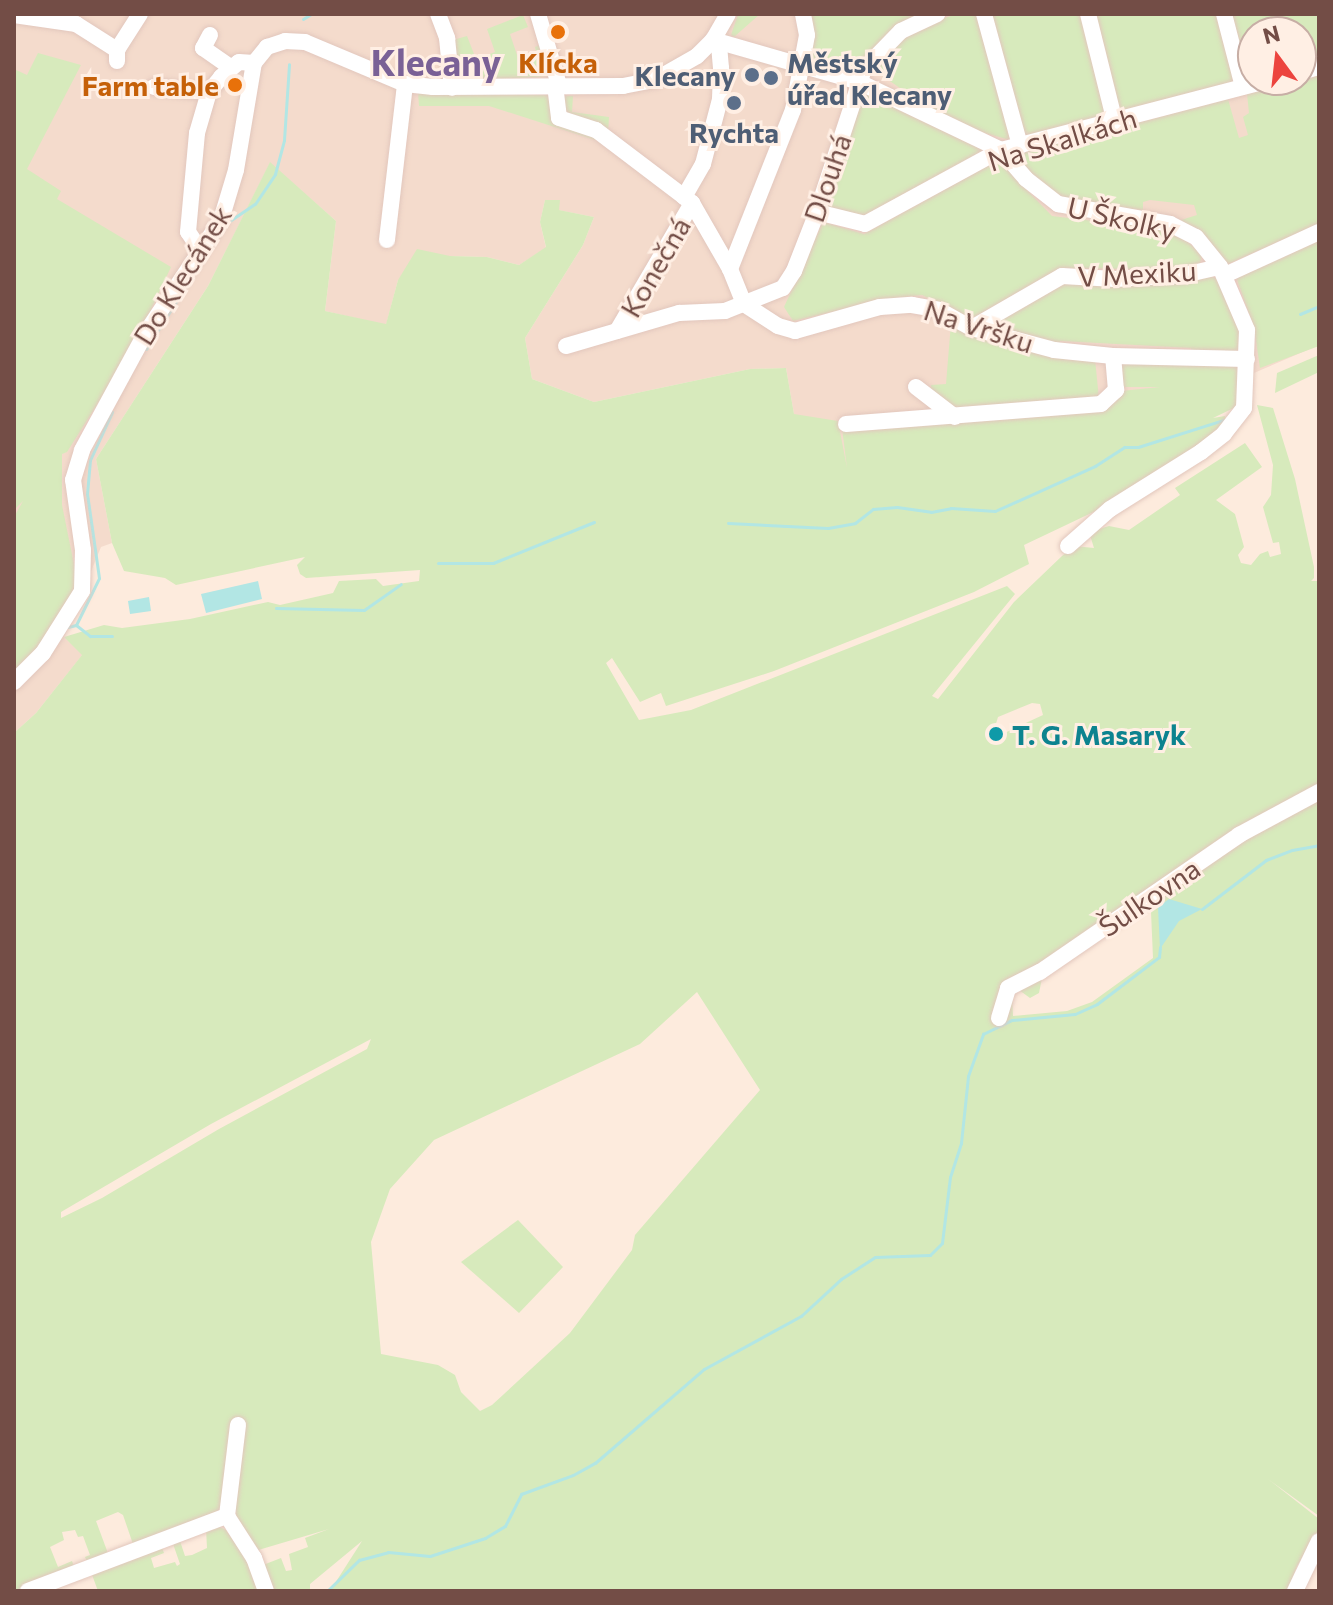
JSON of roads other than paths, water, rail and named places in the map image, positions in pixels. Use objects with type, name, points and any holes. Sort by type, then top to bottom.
[{"type":"street","points":[[14,15],[76,24],[117,56],[140,14]]},
{"type":"street","points":[[438,14],[447,38],[452,88]]},
{"type":"street","points":[[538,14],[556,81],[559,118],[596,130],[688,200],[730,269],[744,304]]},
{"type":"street","points":[[201,251],[188,232],[197,133],[209,92],[230,67],[239,62],[254,63],[267,47],[292,40],[405,84],[452,88],[556,81],[623,86],[655,80],[697,56],[713,40],[728,14]]},
{"type":"street","points":[[730,269],[793,110],[807,35],[803,14]]},
{"type":"street","points":[[984,14],[1020,146]]},
{"type":"street","points":[[1088,14],[1115,122]]},
{"type":"street","points":[[1224,14],[1237,64]]},
{"type":"street","name":"Dlouhá","points":[[566,346],[679,313],[725,311],[783,288],[794,271],[817,212],[864,69],[901,31],[932,15]]},
{"type":"street","points":[[210,35],[203,48],[230,67]]},
{"type":"street","name":"U Školky","points":[[713,40],[803,63],[859,82],[1001,150],[1026,179],[1058,204],[1170,224],[1196,237],[1222,271],[1247,330],[1246,402],[1224,434],[1176,470],[1110,509],[1068,546]]},
{"type":"street","name":"Konečná","points":[[617,331],[688,200],[703,164],[720,99],[720,57],[713,40]]},
{"type":"street","name":"Do Klecánek","points":[[14,682],[43,653],[82,591],[83,550],[73,480],[82,450],[128,361],[221,220],[230,197],[254,63]]},
{"type":"street","points":[[387,240],[405,84]]},
{"type":"street","points":[[154,87],[209,92]]},
{"type":"street","name":"Na Skalkách","points":[[817,212],[865,224],[1001,150],[1237,89]]},
{"type":"street","name":"V Mexiku","points":[[972,328],[1062,276],[1115,279],[1222,271],[1319,232]]},
{"type":"street","name":"Na Vršku","points":[[744,304],[769,322],[795,331],[880,307],[912,305],[939,310],[972,328],[1054,350],[1113,356],[1247,359]]},
{"type":"street","points":[[846,424],[1101,404],[1116,390],[1113,356]]},
{"type":"street","points":[[916,387],[955,417]]},
{"type":"street","name":"Šulkovna","points":[[999,1018],[1008,988],[1040,972],[1239,835],[1319,792]]},
{"type":"street","points":[[238,1425],[227,1516],[254,1558],[266,1591]]},
{"type":"street","points":[[28,1591],[227,1516]]},
{"type":"street","points":[[1295,1591],[1319,1541]]},
{"type":"water","points":[[258,581],[262,599],[206,613],[201,594]]},
{"type":"water","points":[[149,597],[151,611],[130,614],[128,601]]},
{"type":"water","points":[[1169,899],[1202,909],[1179,921],[1160,949],[1158,907]]},
{"type":"waterway","points":[[303,19],[311,14]]},
{"type":"waterway","points":[[228,222],[255,204],[275,174],[284,140],[289,64]]},
{"type":"waterway","points":[[146,349],[180,295]]},
{"type":"waterway","points":[[1300,314],[1319,306]]},
{"type":"waterway","points":[[76,625],[99,578],[87,494],[90,460],[112,412]]},
{"type":"waterway","points":[[728,523],[828,528],[855,523],[873,509],[995,511],[1095,466],[1124,447],[1138,447],[1223,420]]},
{"type":"waterway","points":[[438,563],[493,563],[594,522]]},
{"type":"waterway","points":[[276,608],[364,610],[401,584]]},
{"type":"waterway","points":[[68,627],[76,625],[90,636],[112,636]]},
{"type":"waterway","points":[[1202,909],[1266,860],[1292,850],[1319,845]]},
{"type":"waterway","points":[[327,1591],[359,1560],[388,1552],[430,1556],[485,1538],[505,1526],[521,1494],[573,1475],[595,1463],[704,1369],[801,1316],[841,1279],[875,1257],[930,1255],[942,1243],[950,1177],[961,1143],[968,1076],[983,1034],[1012,1020],[1075,1014],[1097,1004],[1159,957],[1160,947]]},
{"type":"place","name":"Klícka","points":[[558,32]]},
{"type":"place","name":"Klecany","points":[[752,75]]},
{"type":"place","name":"Městský úřad Klecany","points":[[771,78]]},
{"type":"place","name":"Farm table","points":[[235,85]]},
{"type":"place","name":"Rychta","points":[[734,103]]},
{"type":"place","name":"T. G. Masaryk","points":[[996,734]]},
{"type":"district","name":"Klecany","points":[[436,62]]}]
